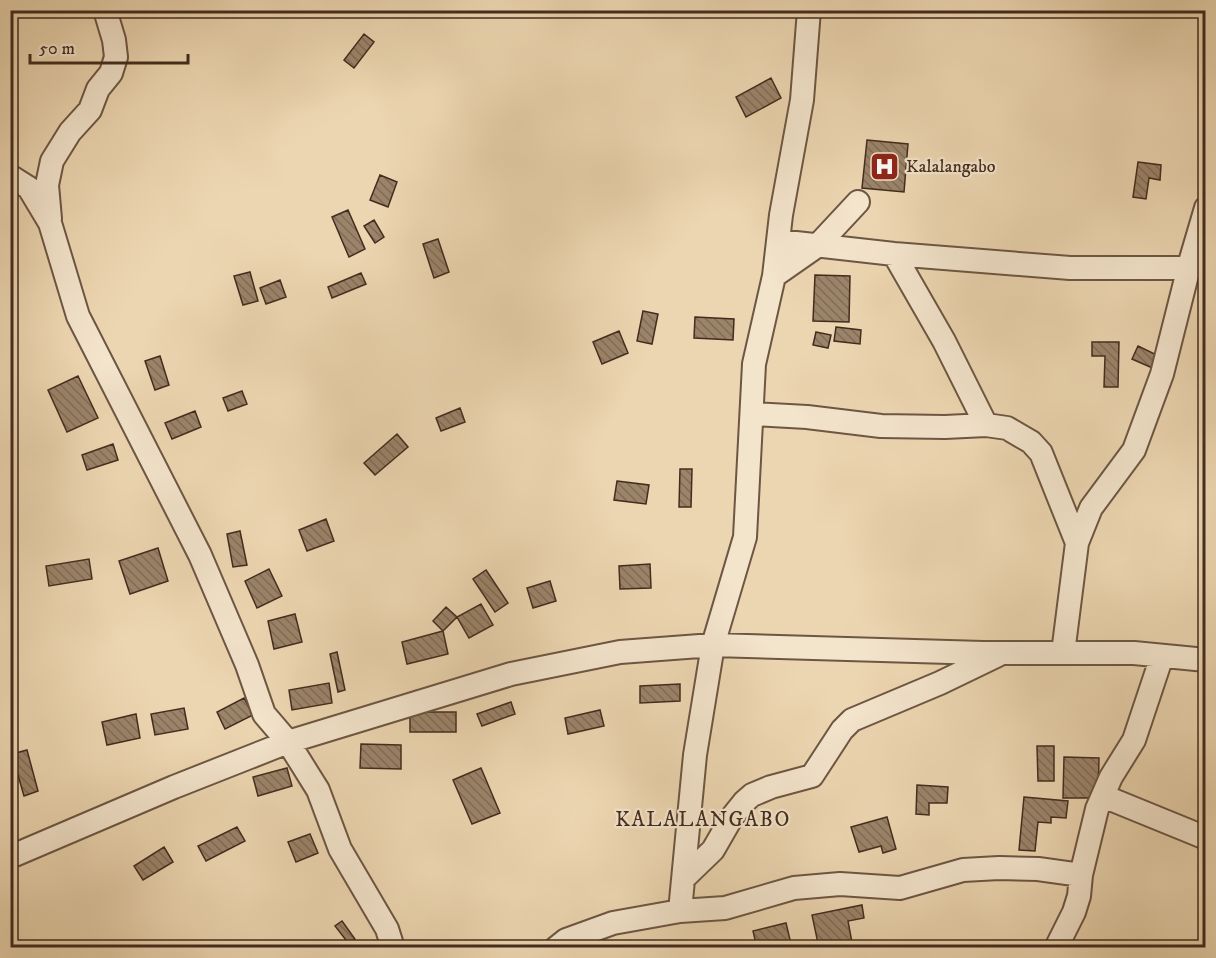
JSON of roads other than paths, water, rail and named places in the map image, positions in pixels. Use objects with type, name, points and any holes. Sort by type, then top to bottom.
[{"type":"street","points":[[105,10],[117,57],[111,73],[98,89],[90,110],[70,132],[52,161],[47,185],[50,224],[78,316],[200,555],[247,665],[264,714],[288,742],[318,790],[340,849],[387,929],[393,948]]},
{"type":"street","points":[[680,911],[694,764],[713,645],[746,537],[754,363],[774,276],[802,100],[809,10]]},
{"type":"street","points":[[10,176],[29,188],[50,224]]},
{"type":"street","points":[[774,276],[817,246],[858,202]]},
{"type":"street","points":[[1063,653],[1077,543],[1091,508],[1134,450],[1162,374],[1188,268],[1206,208]]},
{"type":"street","points":[[778,241],[894,254],[1070,268],[1188,268]]},
{"type":"street","points":[[894,254],[944,341],[986,425]]},
{"type":"street","points":[[752,414],[807,417],[881,426],[986,425],[1007,428],[1031,442],[1041,453],[1077,543]]},
{"type":"street","points":[[10,857],[174,787],[288,742],[511,674],[620,652],[713,645],[1004,653],[1134,653],[1206,660]]},
{"type":"street","points":[[684,878],[713,850],[732,817],[744,802],[760,791],[812,776],[842,730],[852,720],[1004,653]]},
{"type":"street","points":[[1056,948],[1074,912],[1079,896],[1081,875],[1097,809],[1112,777],[1134,740],[1162,656]]},
{"type":"street","points":[[1103,796],[1206,838]]},
{"type":"street","points":[[556,948],[566,940],[613,923],[680,911],[725,908],[776,892],[816,885],[840,884],[900,888],[963,870],[1038,869],[1081,875]]},
{"type":"place","name":"Kalalangabo","points":[[885,166]]},
{"type":"district","name":"KALALANGABO","points":[[703,819]]}]
